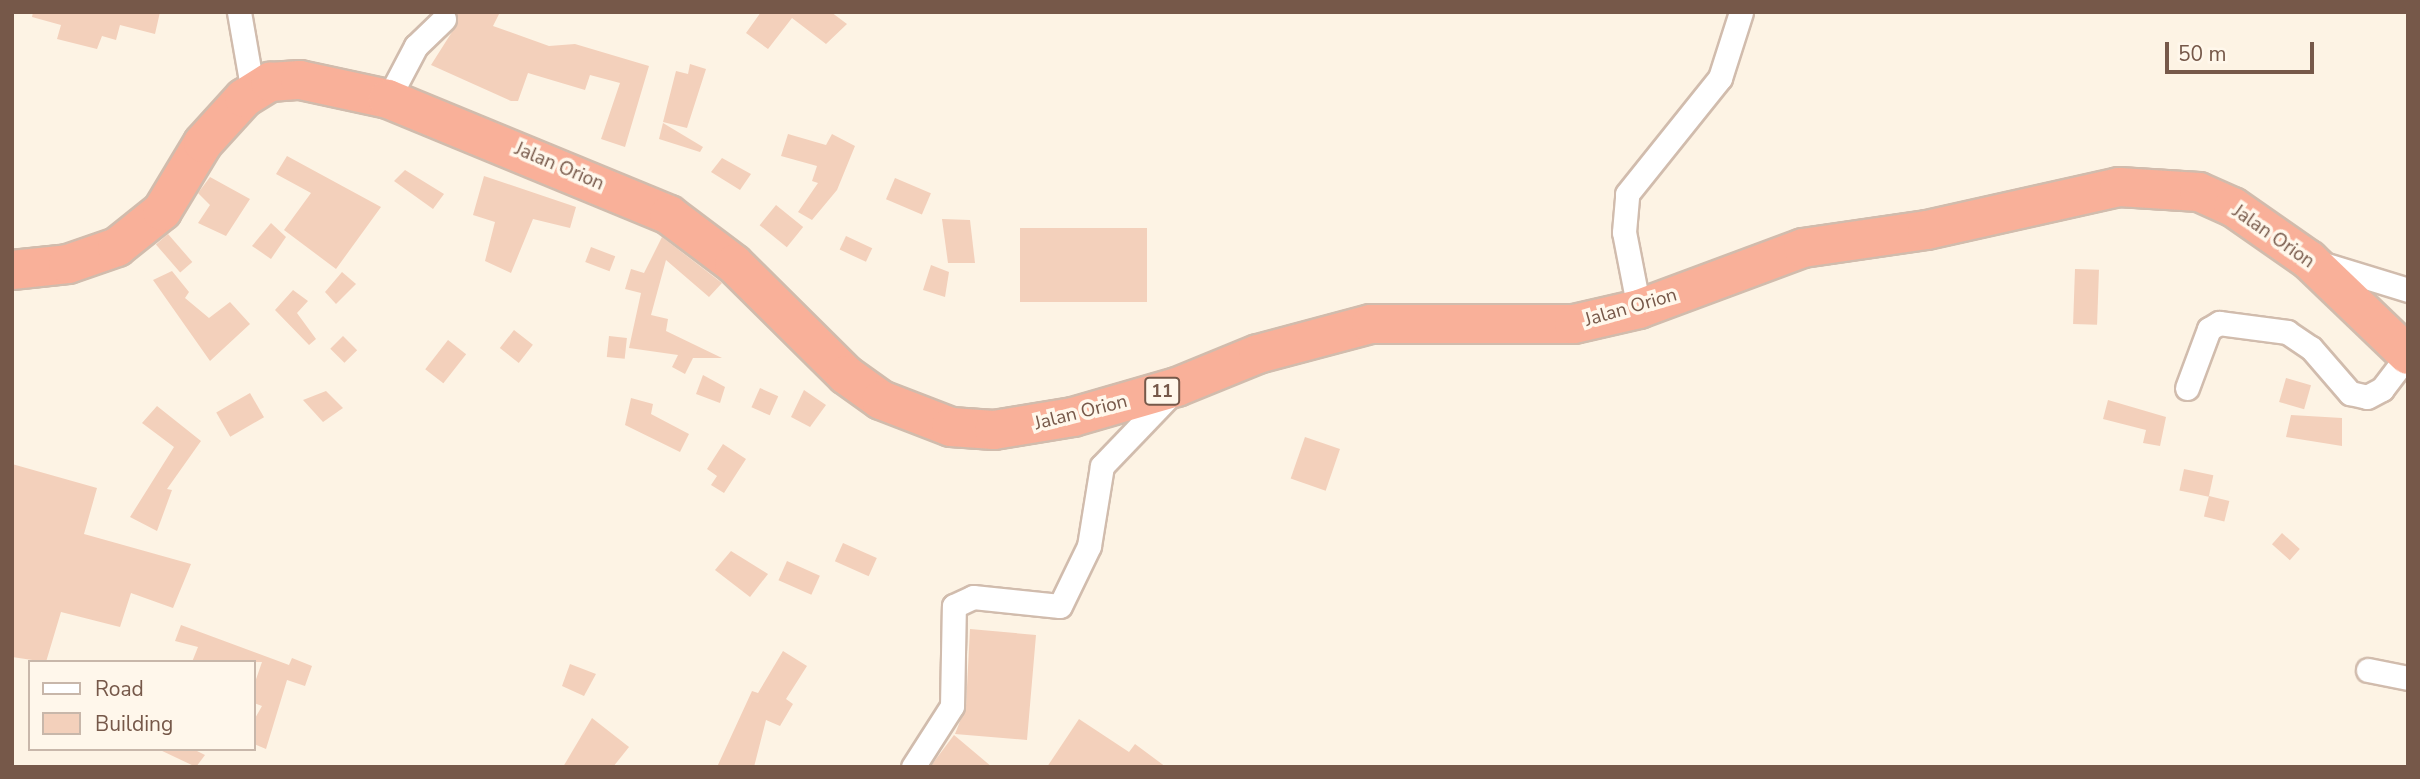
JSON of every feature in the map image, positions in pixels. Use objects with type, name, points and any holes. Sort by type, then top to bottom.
[{"type":"highway","name":"Jalan Orion","points":[[12,270],[92,257],[147,226],[182,183],[203,143],[253,92],[270,82],[300,80],[388,99],[669,215],[734,264],[846,375],[914,414],[951,427],[1030,426],[1177,387],[1258,354],[1371,324],[1527,327],[1639,309],[1803,248],[1927,230],[2119,187],[2199,192],[2266,227],[2309,260],[2408,355]]},
{"type":"street","points":[[239,12],[253,92]]},
{"type":"street","points":[[1639,309],[1624,232],[1627,194],[1720,78],[1741,12]]},
{"type":"street","points":[[388,99],[416,46],[444,19]]},
{"type":"street","points":[[2309,260],[2408,290]]},
{"type":"street","points":[[2187,388],[2209,329],[2219,323],[2287,332],[2311,348],[2350,393],[2367,397],[2382,388],[2408,355]]},
{"type":"street","points":[[913,767],[952,706],[954,606],[972,597],[1060,606],[1089,546],[1102,466],[1177,387]]},
{"type":"street","points":[[2368,670],[2408,678]]},
{"type":"building","points":[[33,12],[160,12],[155,34],[120,25],[116,40],[102,36],[97,49],[57,39],[61,25],[32,17]]},
{"type":"building","points":[[456,12],[500,12],[493,26],[549,46],[575,44],[649,66],[625,147],[601,139],[620,83],[590,75],[585,90],[528,73],[518,101],[511,101],[431,65],[457,24]]},
{"type":"building","points":[[761,12],[831,12],[847,24],[826,44],[792,18],[768,49],[746,33]]},
{"type":"building","points":[[690,64],[706,69],[687,128],[663,122],[676,71],[688,74]]},
{"type":"building","points":[[663,123],[703,147],[700,152],[659,139]]},
{"type":"building","points":[[788,134],[826,145],[832,134],[855,146],[837,190],[812,220],[798,212],[818,183],[812,181],[817,166],[781,156]]},
{"type":"building","points":[[287,156],[381,207],[336,269],[284,230],[311,193],[276,174]]},
{"type":"building","points":[[722,158],[751,174],[740,190],[711,172]]},
{"type":"building","points":[[405,170],[444,194],[433,209],[394,181]]},
{"type":"building","points":[[484,176],[576,207],[570,228],[533,219],[511,273],[485,261],[495,222],[473,215]]},
{"type":"building","points":[[210,177],[250,199],[226,236],[198,223],[210,205],[198,193]]},
{"type":"building","points":[[895,178],[931,193],[922,214],[886,199]]},
{"type":"building","points":[[776,205],[803,227],[787,247],[760,225]]},
{"type":"building","points":[[942,219],[970,220],[975,263],[948,263]]},
{"type":"building","points":[[271,223],[286,237],[271,259],[252,246]]},
{"type":"building","points":[[1020,228],[1147,228],[1147,302],[1020,302]]},
{"type":"building","points":[[168,234],[192,262],[180,272],[156,244]]},
{"type":"building","points":[[846,236],[872,248],[866,262],[840,250]]},
{"type":"building","points":[[662,237],[722,283],[709,297],[666,260],[651,315],[668,319],[666,331],[722,358],[693,358],[685,374],[672,367],[678,355],[629,348],[641,293],[625,289],[631,269],[644,273]]},
{"type":"building","points":[[591,247],[615,256],[610,271],[585,262]]},
{"type":"building","points":[[931,265],[949,272],[945,297],[923,290]]},
{"type":"building","points":[[2075,269],[2099,270],[2097,325],[2073,324]]},
{"type":"building","points":[[172,271],[189,292],[185,298],[209,318],[230,302],[250,324],[210,361],[153,280]]},
{"type":"building","points":[[342,272],[356,284],[336,304],[325,292]]},
{"type":"building","points":[[293,290],[308,301],[297,313],[316,339],[309,345],[275,310]]},
{"type":"building","points":[[514,330],[533,345],[519,363],[500,348]]},
{"type":"building","points":[[343,336],[357,350],[344,363],[330,349]]},
{"type":"building","points":[[609,336],[627,338],[625,359],[607,357]]},
{"type":"building","points":[[448,340],[466,354],[443,383],[425,369]]},
{"type":"building","points":[[703,375],[725,387],[720,403],[696,394]]},
{"type":"building","points":[[2286,378],[2311,385],[2304,409],[2279,402]]},
{"type":"building","points":[[760,388],[778,396],[770,415],[751,407]]},
{"type":"building","points":[[804,390],[826,405],[810,427],[791,417]]},
{"type":"building","points":[[326,391],[343,408],[323,422],[303,400]]},
{"type":"building","points":[[250,393],[264,417],[230,437],[216,412]]},
{"type":"building","points":[[631,398],[653,404],[651,414],[689,434],[680,452],[625,425]]},
{"type":"building","points":[[2108,400],[2166,417],[2160,446],[2143,443],[2146,430],[2103,419]]},
{"type":"building","points":[[157,406],[201,441],[167,489],[172,490],[157,531],[130,517],[174,447],[142,423]]},
{"type":"building","points":[[2291,415],[2342,418],[2342,446],[2286,437]]},
{"type":"building","points":[[1305,437],[1340,449],[1326,491],[1291,479]]},
{"type":"building","points":[[723,444],[746,459],[724,493],[711,485],[717,476],[707,469]]},
{"type":"building","points":[[12,464],[97,488],[84,534],[191,564],[173,608],[131,593],[120,627],[61,612],[47,660],[12,657]]},
{"type":"building","points":[[2184,469],[2213,475],[2209,497],[2179,491]]},
{"type":"building","points":[[2209,496],[2229,501],[2224,521],[2204,516]]},
{"type":"building","points":[[2282,533],[2300,549],[2290,560],[2272,544]]},
{"type":"building","points":[[843,543],[877,558],[869,576],[835,561]]},
{"type":"building","points":[[731,551],[768,574],[750,597],[715,570]]},
{"type":"building","points":[[787,561],[820,576],[811,595],[778,580]]},
{"type":"building","points":[[181,625],[289,665],[292,658],[312,666],[305,686],[287,680],[266,749],[256,745],[256,716],[262,706],[256,704],[256,679],[262,662],[193,660],[198,647],[175,641]]},
{"type":"building","points":[[970,629],[1036,635],[1027,740],[955,734],[966,706]]},
{"type":"building","points":[[783,651],[807,666],[786,699],[793,704],[780,726],[766,720],[754,767],[717,767],[752,691],[758,693]]},
{"type":"building","points":[[570,664],[596,674],[584,696],[562,686]]},
{"type":"building","points":[[592,718],[629,747],[613,767],[563,767]]},
{"type":"building","points":[[1079,719],[1129,752],[1135,744],[1166,767],[1047,767]]},
{"type":"building","points":[[954,735],[992,767],[930,767]]},
{"type":"building","points":[[162,751],[197,751],[205,755],[196,767]]}]
